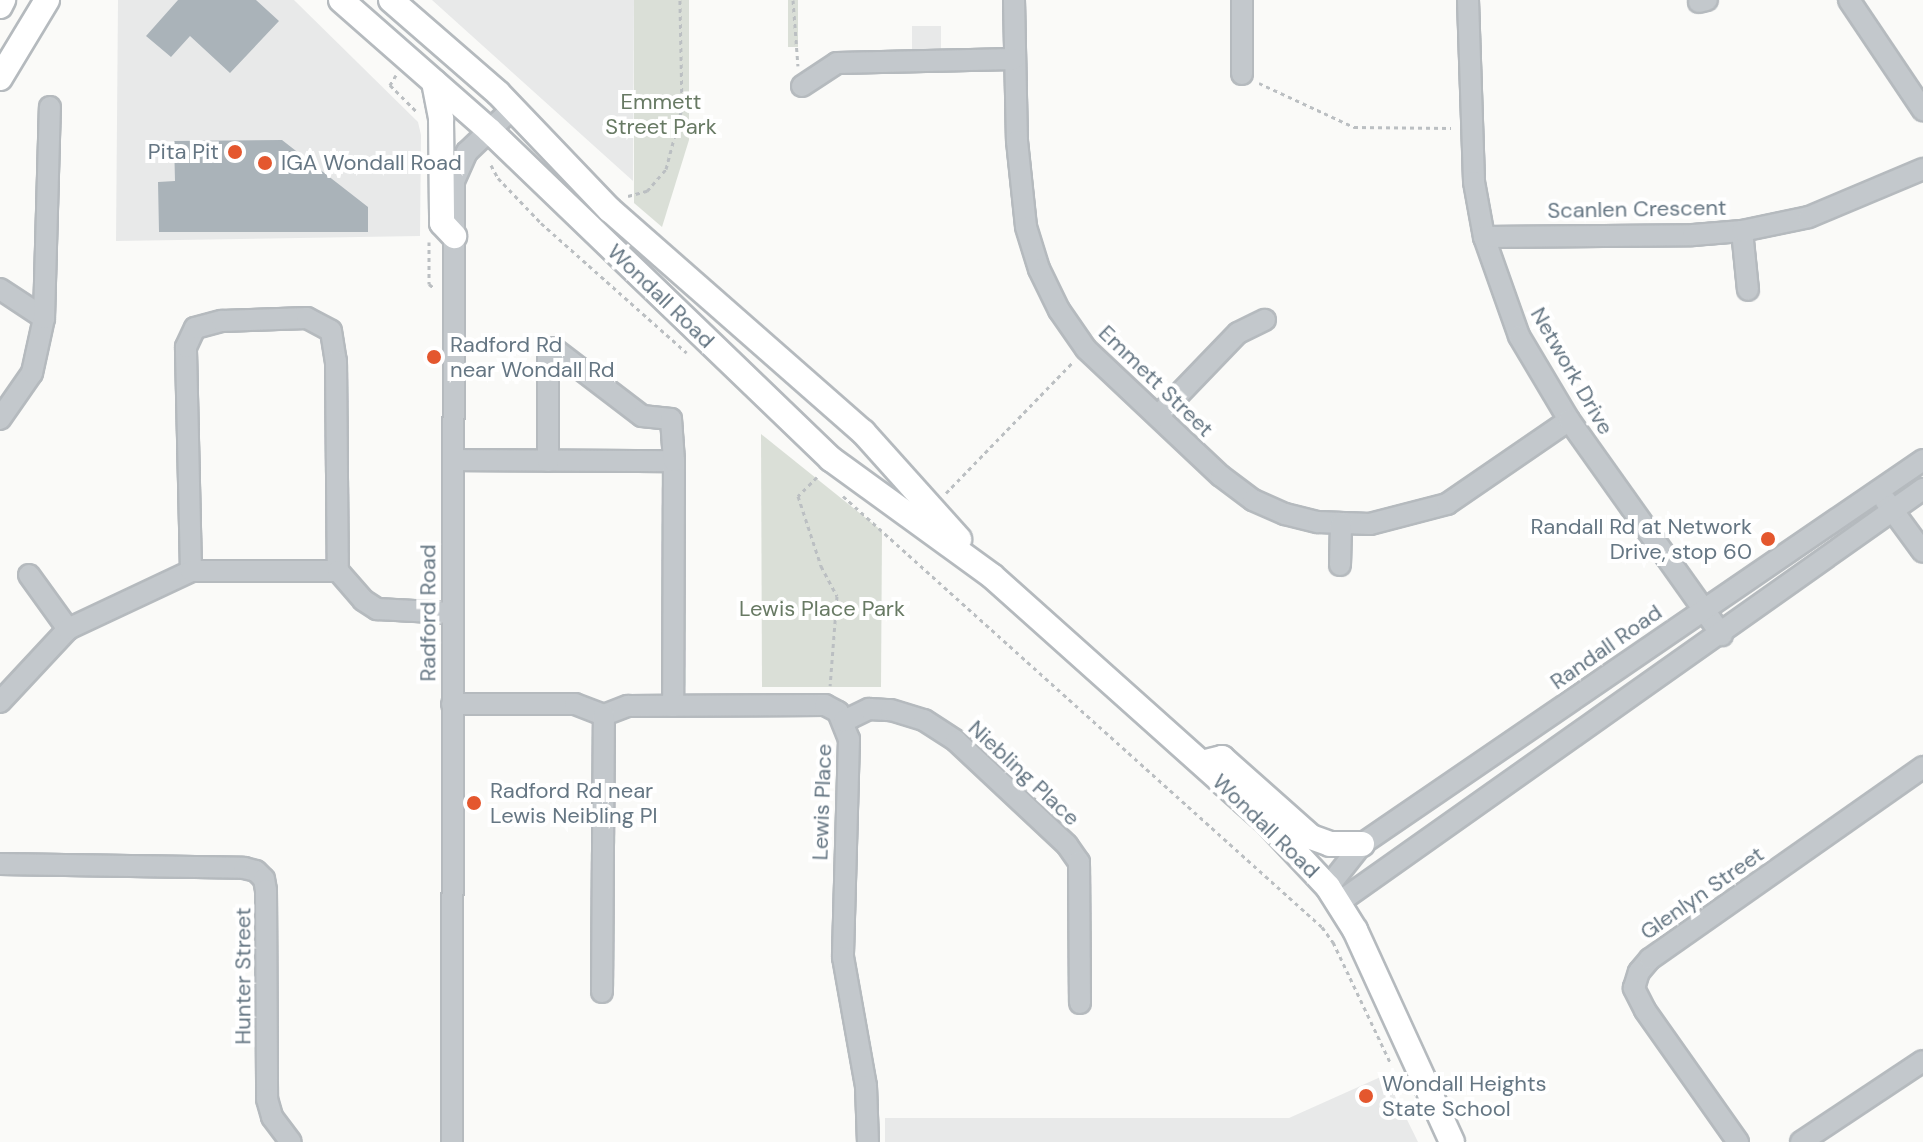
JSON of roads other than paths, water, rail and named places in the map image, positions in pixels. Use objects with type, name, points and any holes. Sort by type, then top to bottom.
[{"type":"main road","points":[[0,6],[3,0]]},
{"type":"main road","points":[[0,78],[47,0]]},
{"type":"main road","name":"Wondall Road","points":[[341,0],[489,130],[829,469],[992,576]]},
{"type":"main road","name":"Wondall Road","points":[[391,0],[513,108],[610,210],[863,432],[992,576],[1269,824],[1333,895],[1355,930],[1452,1142]]},
{"type":"main road","points":[[434,82],[441,119],[442,223],[454,236]]},
{"type":"main road","points":[[829,469],[854,455],[863,432]]},
{"type":"main road","points":[[1202,763],[1222,758],[1311,837],[1330,844],[1362,844]]},
{"type":"street","name":"Emmett Street","points":[[1014,0],[1017,141],[1026,227],[1039,269],[1059,310],[1086,349],[1221,476],[1253,500],[1285,514],[1318,522],[1370,524],[1447,504],[1569,420]]},
{"type":"street","points":[[1242,0],[1242,74]]},
{"type":"street","name":"Network Drive","points":[[1468,0],[1474,182],[1484,237],[1519,336],[1569,420],[1722,635]]},
{"type":"street","points":[[1849,0],[1923,110]]},
{"type":"street","points":[[802,86],[837,63],[1014,59]]},
{"type":"street","points":[[0,419],[32,373],[44,318],[50,107]]},
{"type":"street","name":"Radford Road","points":[[452,1142],[454,181],[460,161],[513,108]]},
{"type":"street","name":"Scanlen Crescent","points":[[1484,237],[1693,235],[1742,231],[1809,217],[1923,169]]},
{"type":"street","points":[[1742,231],[1748,290]]},
{"type":"street","points":[[0,289],[44,318]]},
{"type":"street","points":[[191,571],[186,347],[195,328],[222,321],[307,318],[331,331],[336,361],[338,571],[363,600],[377,609],[452,613]]},
{"type":"street","points":[[1158,416],[1238,333],[1265,320]]},
{"type":"street","points":[[452,704],[575,704],[604,715],[628,706],[673,706],[674,461],[671,419],[642,416],[553,348],[548,353],[548,461]]},
{"type":"street","points":[[453,460],[674,461]]},
{"type":"street","name":"Randall Road","points":[[1333,895],[1362,844],[1923,460]]},
{"type":"street","points":[[1333,895],[1722,635],[1923,489]]},
{"type":"street","points":[[1878,490],[1923,552]]},
{"type":"street","points":[[1340,565],[1341,523]]},
{"type":"street","points":[[0,702],[68,629],[191,571],[338,571]]},
{"type":"street","points":[[29,575],[68,629]]},
{"type":"street","name":"Lewis Place","points":[[673,706],[825,705],[844,721],[849,739],[843,957],[866,1086],[868,1142]]},
{"type":"street","name":"Niebling Place","points":[[844,721],[869,709],[891,710],[924,720],[956,741],[1067,845],[1079,862],[1080,1003]]},
{"type":"street","points":[[602,992],[604,715]]},
{"type":"street","name":"Glenlyn Street","points":[[1738,1142],[1645,1010],[1634,988],[1639,972],[1650,959],[1923,767]]},
{"type":"street","name":"Hunter Street","points":[[0,864],[244,868],[256,871],[264,879],[266,890],[267,1099],[272,1117],[291,1142]]},
{"type":"street","points":[[1801,1142],[1923,1061]]},
{"type":"place","name":"Pita Pit","points":[[235,152]]},
{"type":"place","name":"IGA Wondall Road","points":[[265,163]]},
{"type":"place","name":"Radford Rd near Wondall Rd","points":[[434,357]]},
{"type":"place","name":"Randall Rd at Network Drive, stop 60","points":[[1768,539]]},
{"type":"place","name":"Radford Rd near Lewis Neibling Pl","points":[[474,803]]},
{"type":"place","name":"Wondall Heights State School","points":[[1366,1096]]},
{"type":"park label","name":"Emmett Street Park","points":[[661,114]]},
{"type":"park label","name":"Lewis Place Park","points":[[822,609]]}]
